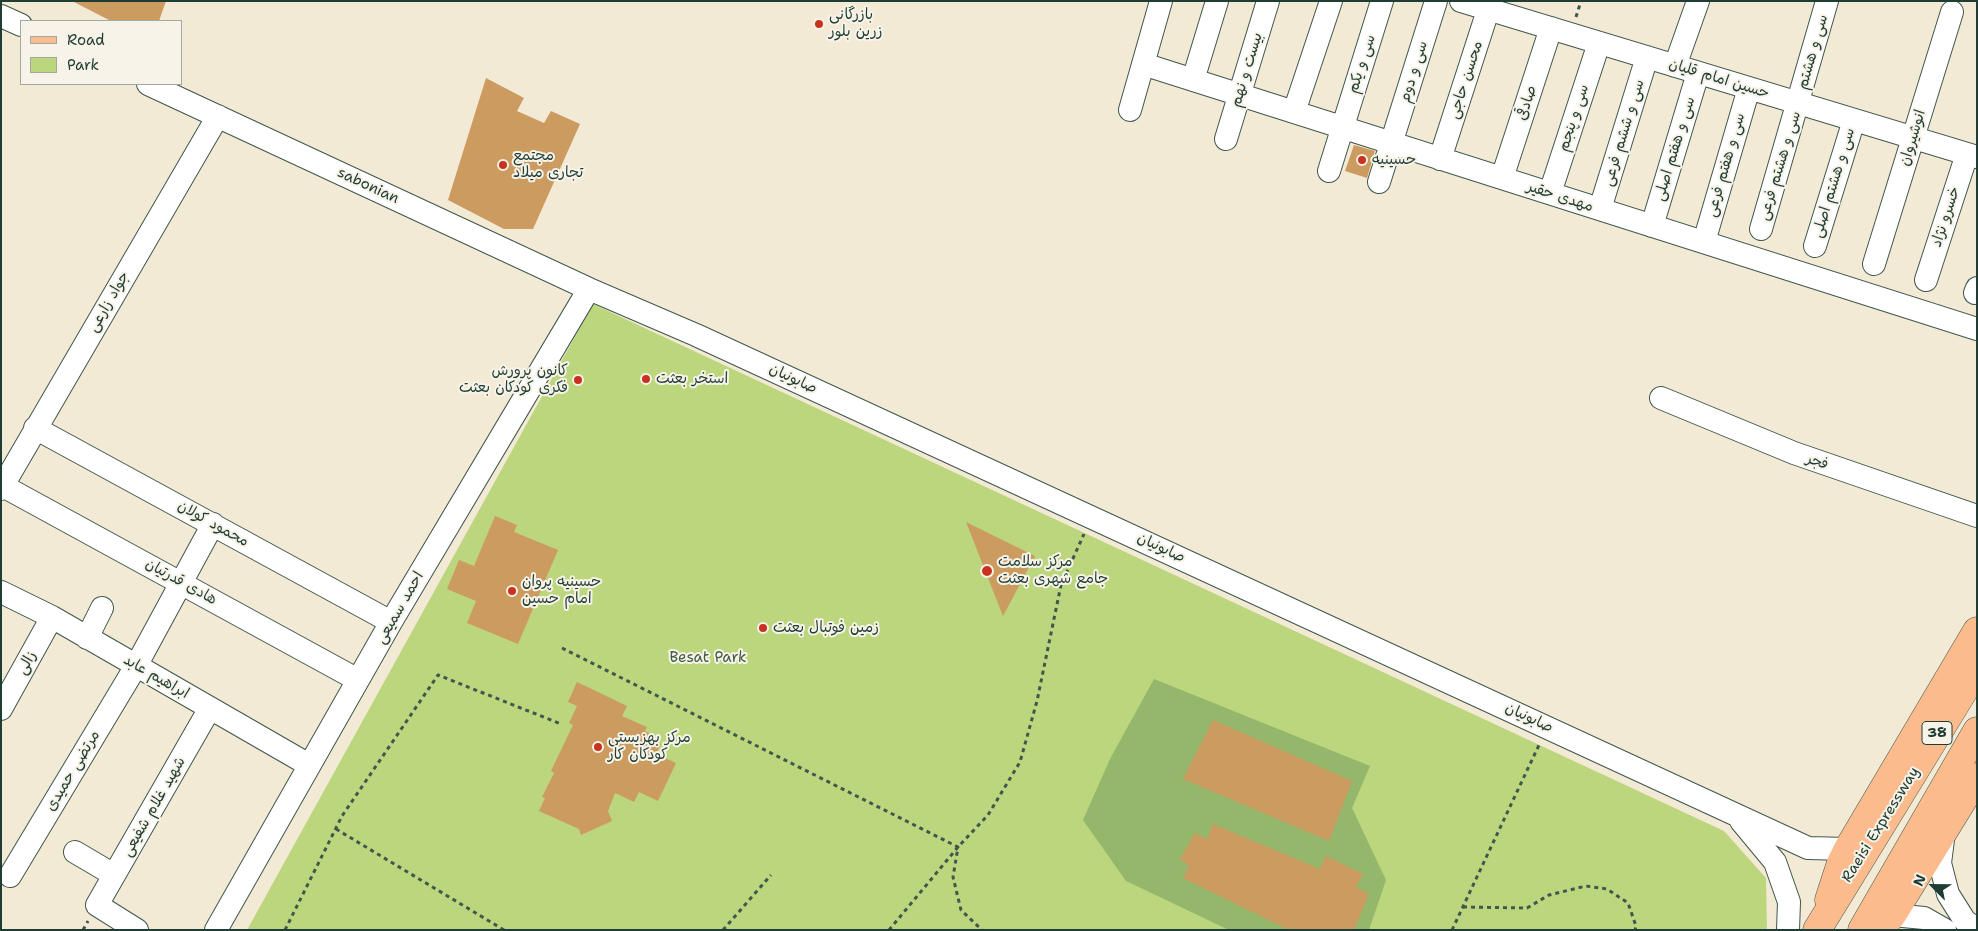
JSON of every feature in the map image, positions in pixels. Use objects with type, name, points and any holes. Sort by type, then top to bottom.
[{"type":"main road","points":[[1819,926],[1848,848],[1977,631]]},
{"type":"main road","name":"Raeisi Expressway","points":[[1819,926],[1977,669]]},
{"type":"main road","name":"38","points":[[1862,930],[1977,731]]},
{"type":"main road","points":[[1885,922],[1977,777]]},
{"type":"street","points":[[1130,110],[1161,1]]},
{"type":"street","points":[[1193,80],[1216,1]]},
{"type":"street","name":"بیست و نهم","points":[[1226,139],[1268,1]]},
{"type":"street","points":[[1294,112],[1331,1]]},
{"type":"street","name":"سی و یکم","points":[[1329,171],[1382,1]]},
{"type":"street","name":"سی و دوم","points":[[1379,182],[1436,1]]},
{"type":"street","name":"حسین امام قلیان","points":[[1461,1],[1490,5],[1599,43],[1972,155]]},
{"type":"street","points":[[1675,66],[1698,1]]},
{"type":"street","name":"سی و هشتم","points":[[1799,103],[1828,1]]},
{"type":"street","name":"محسن حاجی","points":[[1440,159],[1490,5]]},
{"type":"street","name":"انوشیروان","points":[[1874,264],[1952,12]]},
{"type":"street","points":[[1,16],[20,25]]},
{"type":"street","name":"صادقی","points":[[1502,178],[1552,28]]},
{"type":"street","name":"سی و پنجم","points":[[1550,193],[1599,43]]},
{"type":"street","name":"سی و ششم فرعی","points":[[1600,209],[1647,57]]},
{"type":"street","name":"مهدی حقیر","points":[[1143,64],[1977,329]]},
{"type":"street","name":"سی و هفتم اصلی","points":[[1652,226],[1698,73]]},
{"type":"street","name":"sabonian","points":[[150,85],[589,289]]},
{"type":"street","name":"سی و هفتم فرعی","points":[[1704,242],[1749,88]]},
{"type":"street","name":"سی و هشتم فرعی","points":[[1760,230],[1799,103]]},
{"type":"street","name":"جواد زارعی","points":[[2,487],[218,116]]},
{"type":"street","name":"سی و هشتم اصلی","points":[[1815,246],[1854,120]]},
{"type":"street","name":"خسرو نژاد","points":[[1926,280],[1972,155]]},
{"type":"street","name":"صابونیان","points":[[589,289],[696,335],[1732,811],[1808,848],[1848,848]]},
{"type":"street","name":"احمد سمیعی","points":[[216,930],[391,622],[589,289]]},
{"type":"street","name":"فجر","points":[[1661,398],[1794,453],[1977,516]]},
{"type":"street","name":"محمود کولان","points":[[35,428],[391,622]]},
{"type":"street","name":"هادی قدرتیان","points":[[2,487],[182,582],[358,680]]},
{"type":"street","name":"مرتضی حمیدی","points":[[10,876],[136,666],[214,524]]},
{"type":"street","name":"ابراهیم عابد","points":[[1,592],[52,618],[309,765]]},
{"type":"street","points":[[87,638],[102,608]]},
{"type":"street","name":"زالی","points":[[1,709],[52,618]]},
{"type":"street","name":"شهید غلام شفیعی","points":[[137,930],[97,905],[210,708]]},
{"type":"street","points":[[1848,848],[1898,798]]},
{"type":"street","points":[[1732,811],[1776,862],[1789,902],[1788,930]]},
{"type":"street","points":[[1944,831],[1940,863],[1948,894],[1962,927]]},
{"type":"street","points":[[75,852],[114,875]]},
{"type":"street","points":[[1885,922],[1924,918],[1962,927]]},
{"type":"path","points":[[889,930],[958,847],[988,815],[1020,762],[1037,701],[1061,585],[1092,517]]},
{"type":"path","points":[[562,648],[958,847]]},
{"type":"path","points":[[285,930],[342,816],[438,676],[561,724]]},
{"type":"path","points":[[1452,930],[1547,726]]},
{"type":"path","points":[[336,829],[504,930]]},
{"type":"path","points":[[958,847],[953,877],[961,910],[982,930]]},
{"type":"path","points":[[723,930],[771,875]]},
{"type":"path","points":[[1462,907],[1527,908],[1549,895],[1586,886],[1607,889],[1628,903],[1636,926],[1635,930]]},
{"type":"green space","name":"Besat Park","points":[[593,304],[1724,831],[1766,878],[1767,930],[247,930]]},
{"type":"green space","points":[[1154,679],[1370,766],[1352,808],[1386,880],[1369,930],[1229,930],[1126,881],[1083,820],[1110,759]]},
{"type":"building","points":[[72,1],[166,1],[159,20],[109,20]]},
{"type":"building","points":[[486,78],[524,98],[517,111],[544,123],[551,111],[580,124],[533,229],[504,229],[448,200]]},
{"type":"building","name":"حسینیه","points":[[1354,145],[1375,151],[1367,178],[1345,171]]},
{"type":"building","points":[[495,516],[517,525],[514,532],[558,550],[518,644],[467,623],[476,601],[447,589],[459,560],[474,566]]},
{"type":"building","points":[[966,522],[1035,556],[1003,616]]},
{"type":"building","points":[[577,682],[627,706],[622,716],[647,727],[645,731],[653,735],[651,739],[661,744],[656,754],[676,763],[658,801],[639,792],[634,802],[615,793],[608,811],[612,821],[581,835],[579,829],[539,811],[545,798],[542,797],[554,773],[551,771],[573,725],[569,723],[577,706],[568,702]]},
{"type":"building","points":[[1213,720],[1352,781],[1329,841],[1183,779]]},
{"type":"building","points":[[1213,824],[1320,869],[1326,856],[1363,874],[1356,887],[1369,894],[1354,930],[1289,930],[1183,878],[1189,866],[1180,859],[1195,833],[1207,839]]},
{"type":"place","name":"بازرگانی زرین بلور","points":[[819,24]]},
{"type":"place","name":"حسینیه","points":[[1362,160]]},
{"type":"place","name":"مجتمع تجاری میلاد","points":[[503,165]]},
{"type":"place","name":"استخر بعثت","points":[[646,379]]},
{"type":"place","name":"کانون پرورش فکری کودکان بعثت","points":[[578,380]]},
{"type":"place","name":"مرکز سلامت جامع شهری بعثت","points":[[987,571]]},
{"type":"place","name":"حسینیه پروان امام حسین","points":[[512,591]]},
{"type":"place","name":"زمین فوتبال بعثت","points":[[763,628]]},
{"type":"place","name":"مرکز بهزیستی کودکان کار","points":[[598,747]]}]
